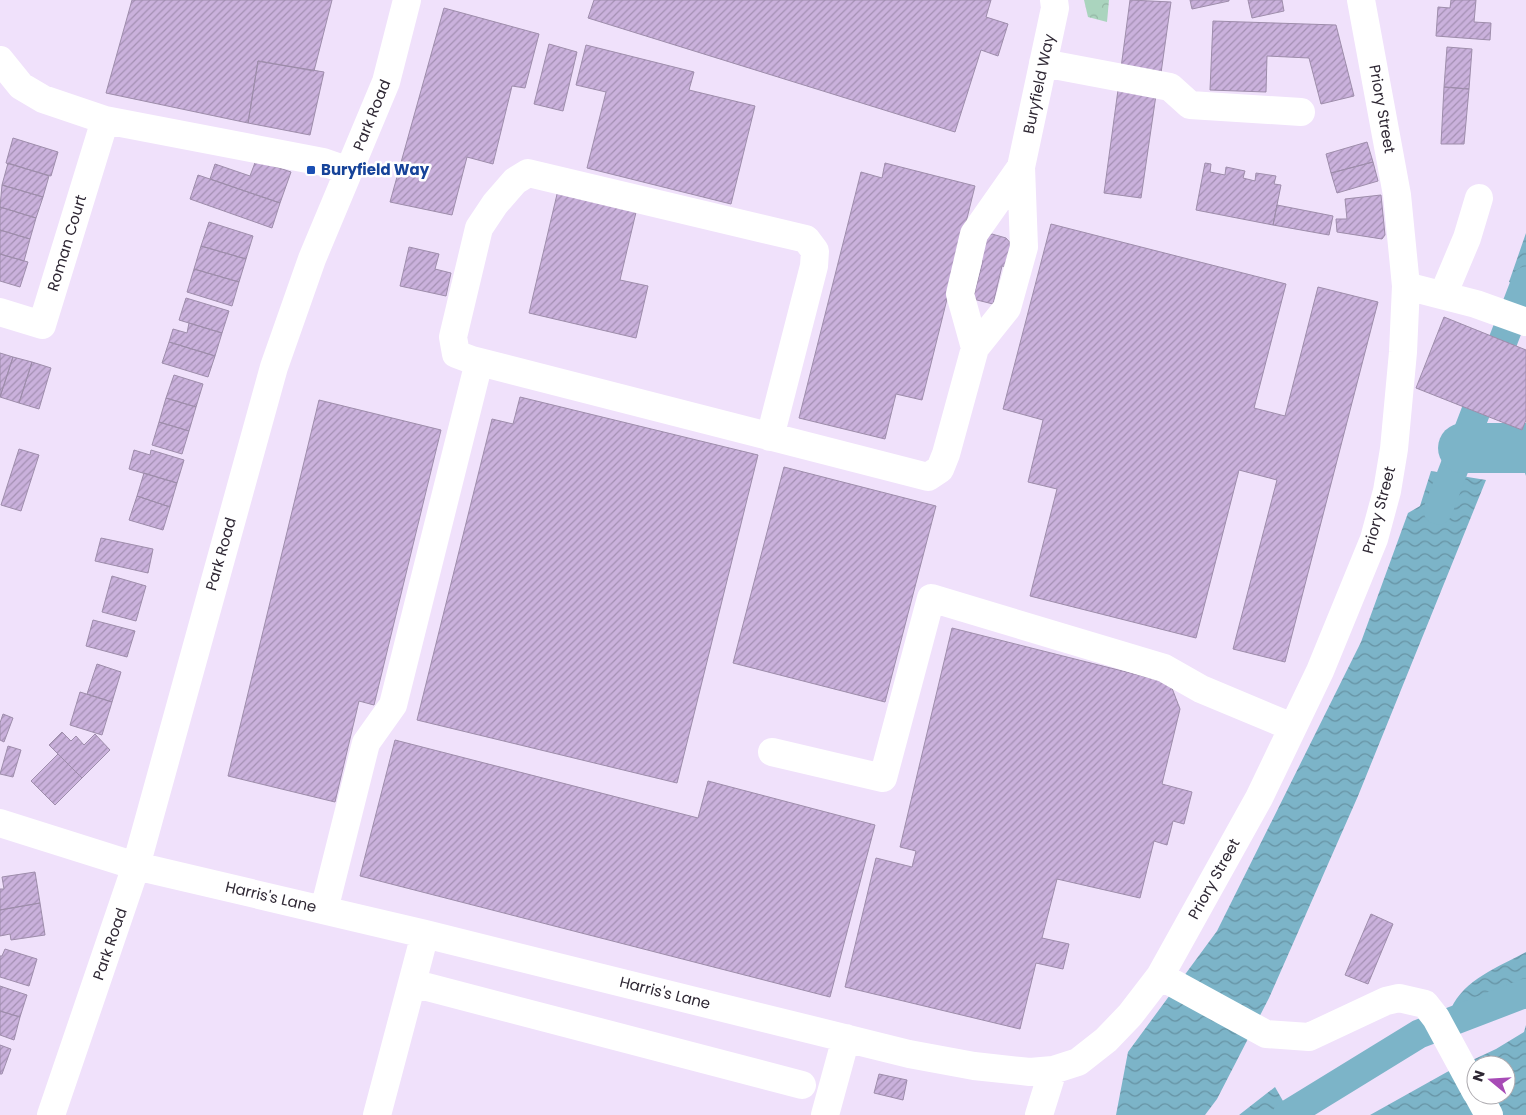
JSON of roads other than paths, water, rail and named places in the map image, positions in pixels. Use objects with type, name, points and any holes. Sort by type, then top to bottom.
[{"type":"street","name":"Park Road","points":[[51,1115],[136,866],[274,366],[312,259],[386,82],[407,0]]},
{"type":"street","name":"Buryfield Way","points":[[1021,167],[1056,8],[1054,0]]},
{"type":"street","name":"Priory Street","points":[[1160,976],[1259,798],[1350,600],[1374,539],[1384,500],[1394,449],[1406,286],[1397,195],[1361,0]]},
{"type":"street","points":[[0,60],[22,86],[43,99],[105,120],[323,162],[349,171]]},
{"type":"street","points":[[1043,63],[1170,87],[1190,105],[1301,112]]},
{"type":"street","name":"Roman Court","points":[[0,312],[42,325],[105,120]]},
{"type":"street","points":[[975,348],[960,294],[974,234],[1021,167]]},
{"type":"street","points":[[770,437],[814,266],[815,251],[806,239],[528,173],[514,182],[495,204],[479,228],[453,338],[456,354],[479,362],[770,437],[928,477],[940,469],[946,454],[975,348],[1008,308],[1024,247],[1021,167]]},
{"type":"street","points":[[1444,295],[1467,238],[1479,198]]},
{"type":"street","points":[[1406,286],[1476,304],[1526,322]]},
{"type":"street","points":[[324,910],[366,743],[393,705],[479,362]]},
{"type":"street","points":[[772,752],[883,778],[931,598],[1164,668],[1202,688],[1292,727]]},
{"type":"street","name":"Harris's Lane","points":[[0,823],[136,866],[425,934],[909,1054],[974,1066],[1030,1072],[1053,1070],[1078,1062],[1106,1040],[1130,1014],[1160,976]]},
{"type":"street","points":[[377,1115],[425,934]]},
{"type":"street","points":[[1160,976],[1266,1034],[1309,1037],[1386,1001],[1399,998],[1425,1004],[1436,1018],[1466,1073]]},
{"type":"street","points":[[412,983],[802,1085]]},
{"type":"street","points":[[825,1115],[846,1038]]},
{"type":"street","points":[[1039,1115],[1053,1070]]},
{"type":"water","points":[[1526,233],[1526,290],[1509,282]]},
{"type":"water","points":[[1526,439],[1526,476],[1521,462],[1509,456],[1514,442]]},
{"type":"water","points":[[1431,471],[1486,480],[1358,796],[1269,998],[1217,1099],[1205,1115],[1116,1115],[1128,1052],[1217,931],[1361,642],[1408,513],[1420,506]]},
{"type":"water","points":[[1526,952],[1526,1009],[1516,1004],[1461,1028],[1451,1009],[1464,990],[1483,975]]},
{"type":"water","points":[[1526,1025],[1526,1115],[1370,1115],[1466,1063],[1466,1105],[1516,1105],[1516,1055],[1483,1055],[1524,1032]]},
{"type":"water","points":[[1416,1027],[1425,1045],[1321,1101],[1316,1086]]},
{"type":"water","points":[[1275,1087],[1291,1115],[1239,1115]]},
{"type":"waterway","points":[[1438,510],[1526,281]]},
{"type":"waterway","points":[[1463,448],[1526,448]]},
{"type":"waterway","points":[[1287,1115],[1419,1034],[1526,993]]},
{"type":"place","name":"Buryfield Way","points":[[311,170]]}]
